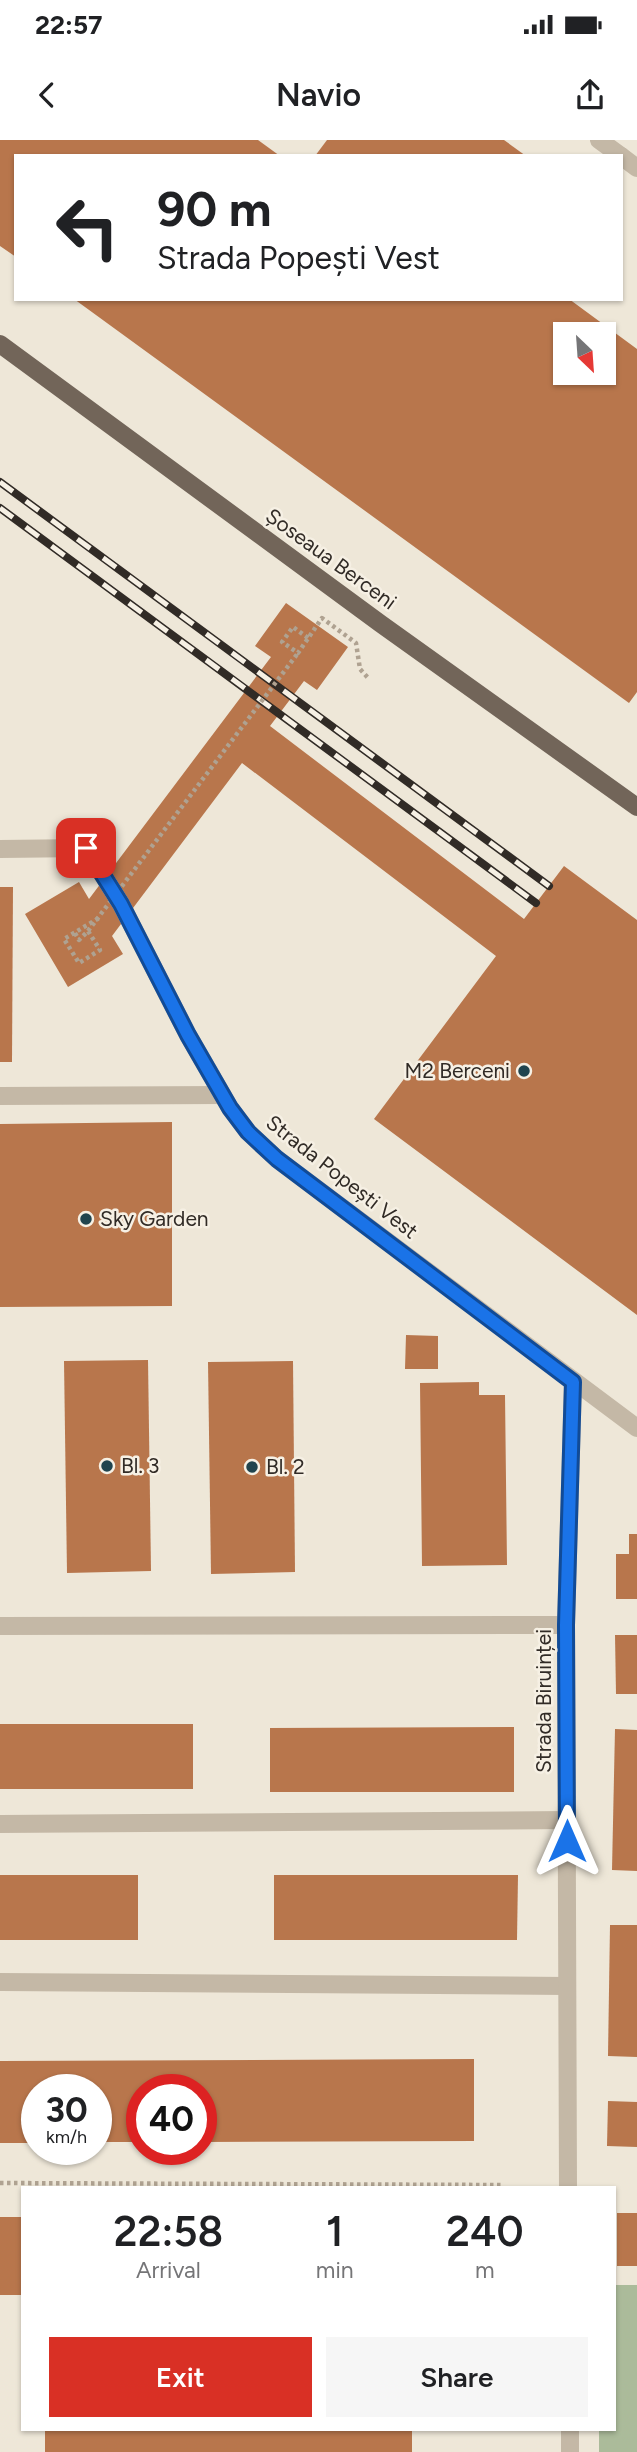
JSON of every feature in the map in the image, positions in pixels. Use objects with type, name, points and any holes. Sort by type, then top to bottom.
[{"type":"main road","name":"Șoseaua Berceni","points":[[0,344],[381,624],[637,807]]},
{"type":"street","points":[[599,140],[618,154]]},
{"type":"street","name":"Strada Popești Vest","points":[[0,849],[86,848],[121,904],[222,1095],[248,1132],[277,1159],[637,1428]]},
{"type":"street","points":[[0,1096],[222,1095]]},
{"type":"street","name":"Strada Biruinței","points":[[568,2186],[566,1625],[573,1382]]},
{"type":"street","points":[[0,1626],[566,1625]]},
{"type":"street","points":[[0,1824],[567,1819]]},
{"type":"street","points":[[0,1982],[567,1986]]},
{"type":"street","points":[[570,2431],[570,2452]]},
{"type":"path","points":[[75,933],[79,940],[88,931],[322,618],[356,643],[360,669],[369,679]]},
{"type":"path","points":[[298,653],[282,642],[293,627],[308,639]]},
{"type":"path","points":[[88,931],[100,950],[79,964],[64,939],[121,904]]},
{"type":"path","points":[[0,2183],[502,2185]]},
{"type":"green space","points":[[616,2285],[637,2285],[637,2452],[599,2452],[599,2431],[616,2431]]},
{"type":"building","points":[[0,140],[258,140],[277,154],[14,154],[14,256],[0,246]]},
{"type":"building","points":[[327,140],[504,140],[523,154],[316,154]]},
{"type":"building","points":[[77,301],[572,301],[600,322],[553,322],[553,385],[616,385],[616,334],[637,349],[637,692],[629,703]]},
{"type":"building","name":"M2 Berceni","points":[[286,603],[348,647],[317,690],[304,681],[270,726],[524,919],[564,866],[637,920],[637,1315],[374,1119],[496,956],[242,763],[112,936],[123,954],[68,987],[25,914],[79,882],[89,899],[271,657],[255,646]]},
{"type":"building","points":[[0,887],[13,887],[12,1062],[0,1062]]},
{"type":"building","name":"Sky Garden","points":[[172,1122],[172,1306],[0,1307],[0,1124]]},
{"type":"building","points":[[406,1335],[438,1336],[438,1369],[405,1369]]},
{"type":"building","name":"Bl. 3","points":[[148,1360],[151,1571],[67,1573],[64,1361]]},
{"type":"building","name":"Bl. 2","points":[[293,1361],[295,1572],[211,1574],[208,1362]]},
{"type":"building","points":[[479,1382],[479,1395],[505,1395],[507,1565],[422,1566],[420,1383]]},
{"type":"building","points":[[629,1534],[637,1534],[637,1599],[616,1599],[616,1554],[629,1554]]},
{"type":"building","points":[[615,1635],[637,1635],[637,1694],[616,1694]]},
{"type":"building","points":[[0,1724],[193,1724],[193,1789],[0,1789]]},
{"type":"building","points":[[514,1727],[514,1792],[270,1792],[270,1728]]},
{"type":"building","points":[[615,1729],[637,1730],[637,1871],[612,1870]]},
{"type":"building","points":[[0,1875],[138,1875],[138,1940],[0,1940]]},
{"type":"building","points":[[274,1875],[518,1875],[517,1940],[274,1940]]},
{"type":"building","points":[[610,1925],[637,1925],[637,2057],[608,2056]]},
{"type":"building","points":[[474,2059],[474,2141],[217,2142],[217,2074],[126,2074],[126,2142],[112,2142],[112,2074],[21,2074],[21,2143],[0,2143],[0,2061]]},
{"type":"building","points":[[608,2101],[637,2102],[637,2147],[607,2146]]},
{"type":"building","points":[[617,2213],[637,2213],[637,2266],[617,2266]]},
{"type":"building","points":[[0,2217],[21,2217],[21,2295],[0,2295]]},
{"type":"building","points":[[45,2431],[412,2431],[412,2452],[45,2452]]},
{"type":"railway","points":[[0,482],[549,886]]},
{"type":"railway","points":[[0,508],[536,903]]},
{"type":"place","name":"M2 Berceni","points":[[524,1071]]},
{"type":"place","name":"Sky Garden","points":[[86,1219]]},
{"type":"place","name":"Bl. 3","points":[[107,1466]]},
{"type":"place","name":"Bl. 2","points":[[252,1467]]},
{"type":"route","points":[[86,848],[121,904],[188,1035],[230,1108],[248,1132],[277,1159],[573,1382],[566,1625],[567,1841]]}]
